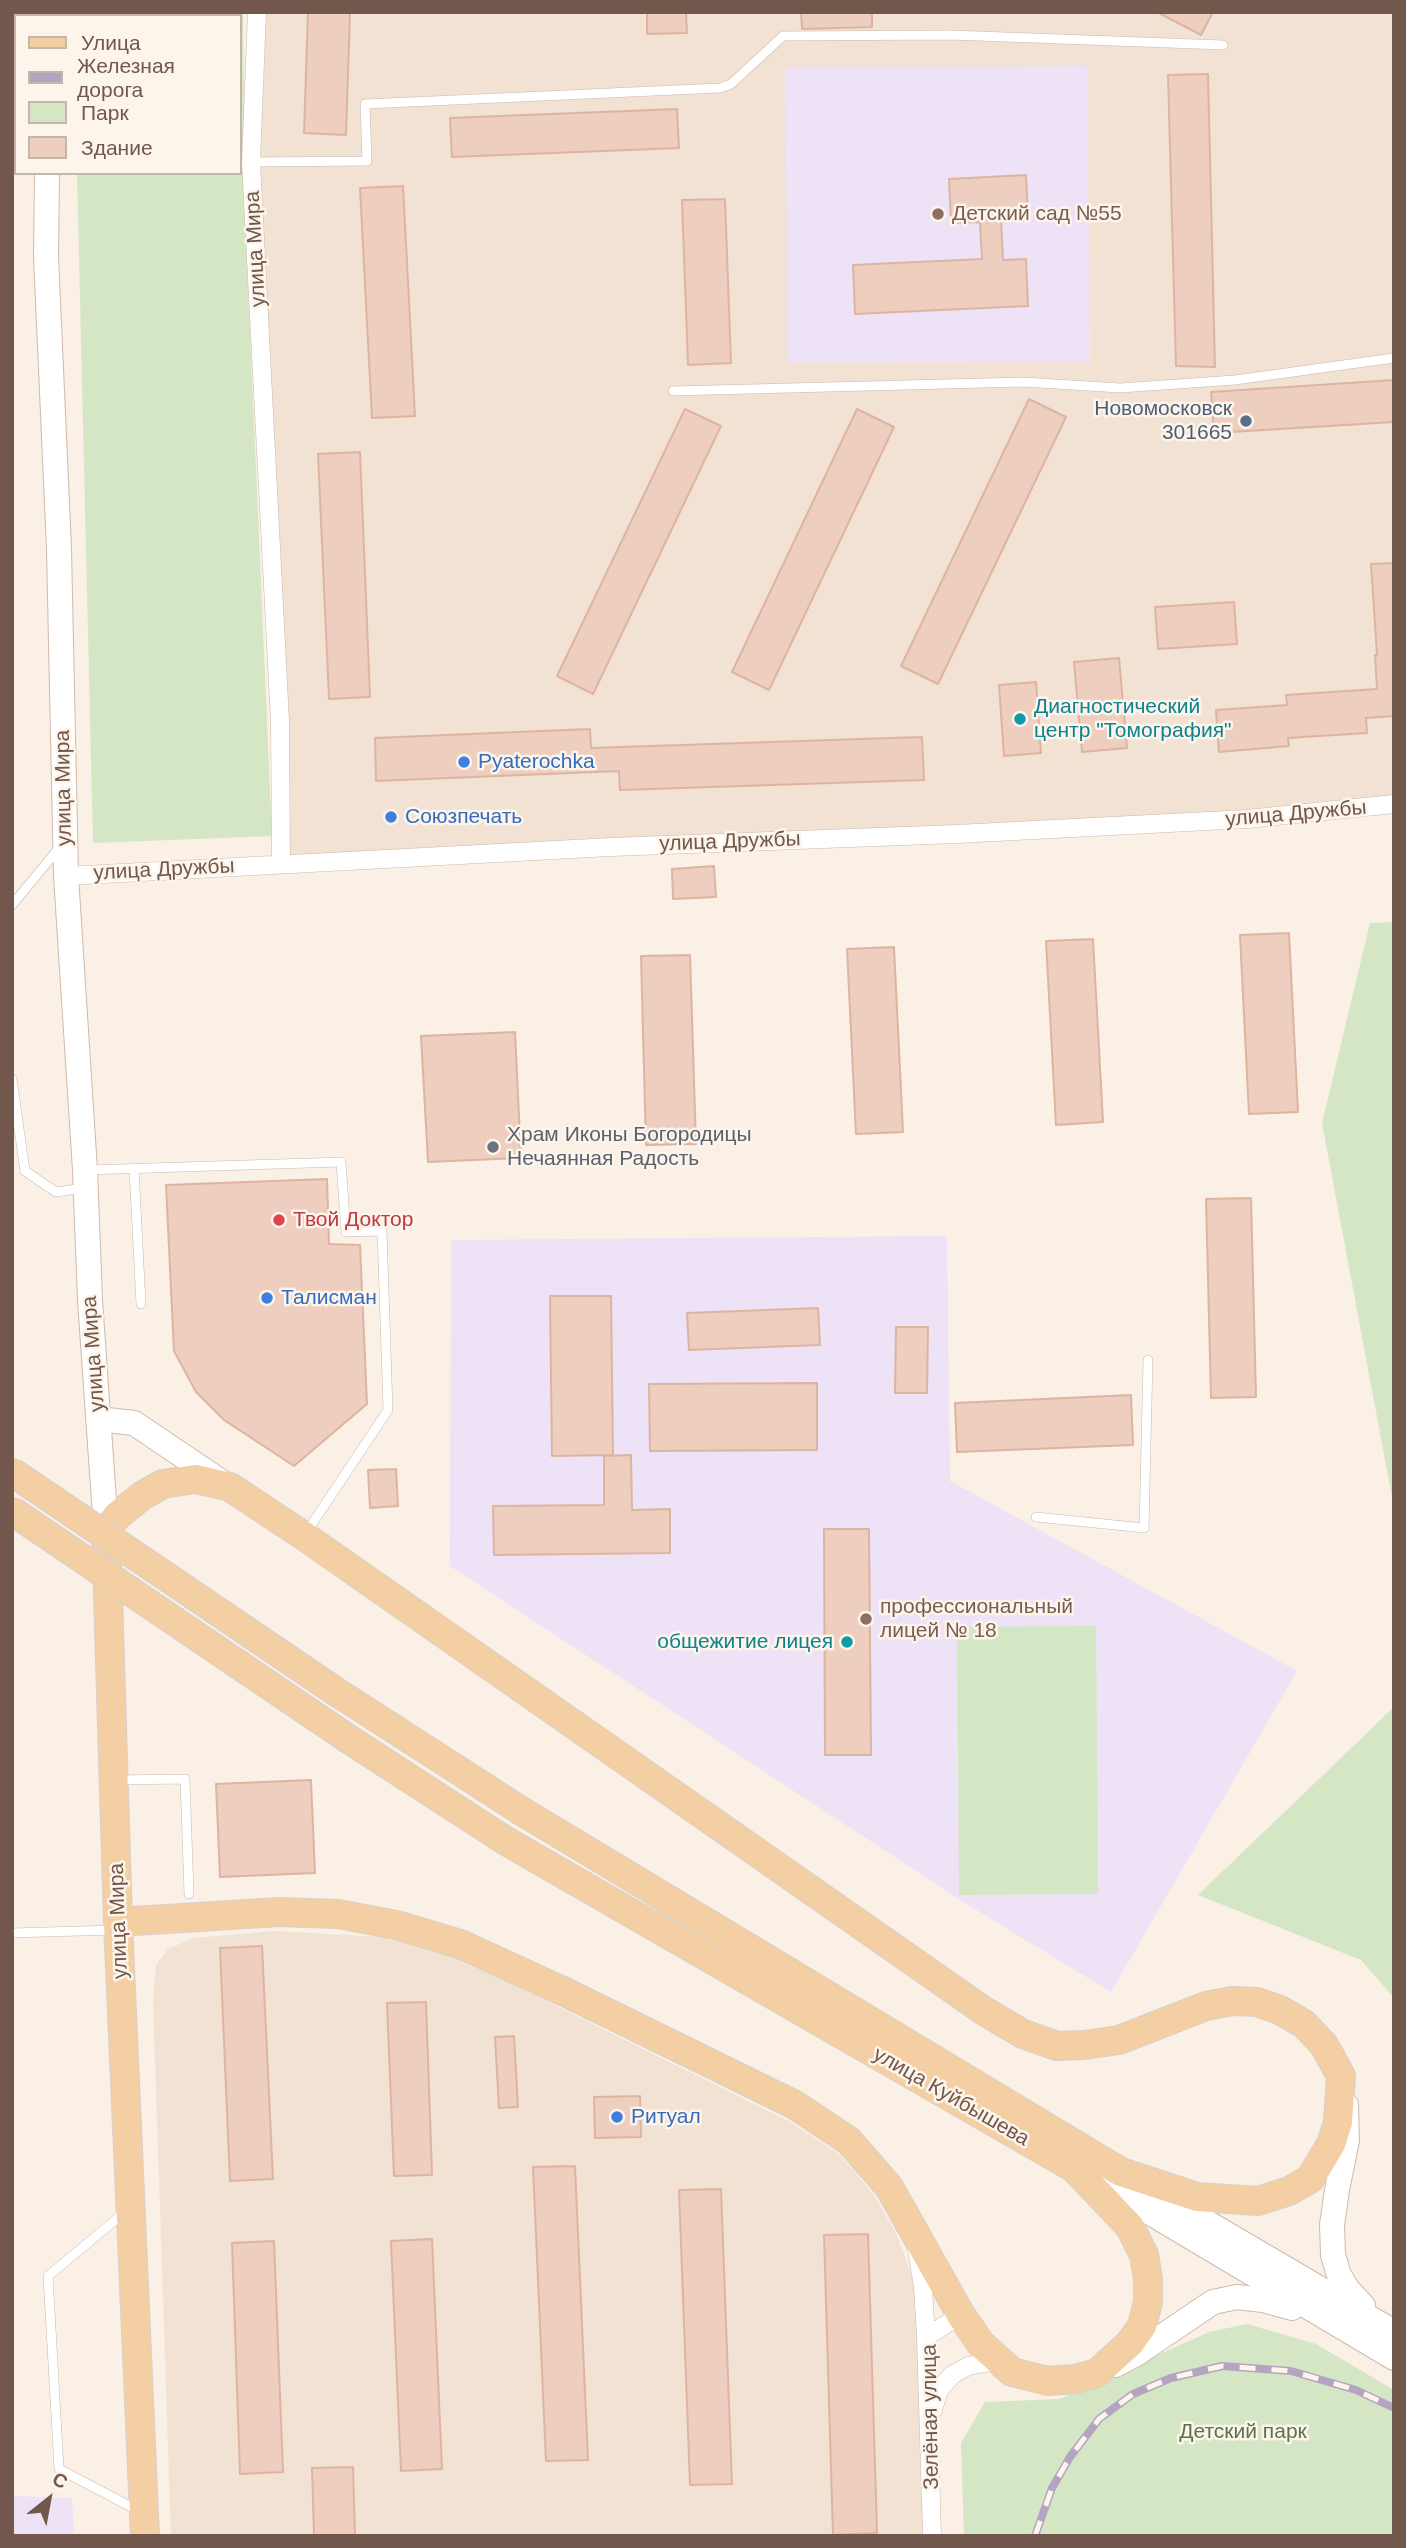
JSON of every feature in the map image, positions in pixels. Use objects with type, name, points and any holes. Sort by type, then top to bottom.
[{"type":"main road","name":"улица Мира","points":[[47,175],[46,256],[59,549],[66,876],[106,1530],[119,1926],[144,2525]]},
{"type":"main road","points":[[98,1419],[134,1423],[304,1536],[984,2011],[1023,2034],[1057,2046],[1119,2040],[1206,2007],[1232,2001],[1257,2002],[1280,2010],[1304,2024],[1324,2045],[1341,2076],[1346,2098],[1348,2140],[1332,2225],[1333,2255],[1339,2275],[1348,2290],[1389,2329]]},
{"type":"main road","name":"улица Куйбышева","points":[[12,1472],[335,1691],[523,1812],[1121,2172],[1389,2329]]},
{"type":"main road","points":[[106,1530],[117,1516],[143,1495],[163,1484],[195,1479],[230,1487]]},
{"type":"main road","name":"улица Куйбышева","points":[[12,1511],[347,1738],[506,1840],[1074,2168],[1394,2358]]},
{"type":"main road","points":[[119,1926],[279,1912],[338,1914],[396,1925],[460,1944],[582,2000],[795,2105],[849,2141],[872,2165],[914,2228],[961,2315],[981,2344],[1012,2372],[1048,2381],[1076,2379],[1097,2373],[1136,2354],[1213,2302],[1237,2297],[1288,2306],[1339,2326]]},
{"type":"main road","points":[[1121,2172],[1175,2191],[1208,2198],[1258,2201],[1289,2191],[1310,2179],[1331,2144],[1338,2122],[1341,2076]]},
{"type":"main road","points":[[1074,2168],[1130,2227],[1144,2255],[1149,2279],[1148,2302],[1142,2326],[1115,2358],[1097,2373]]},
{"type":"street","name":"улица Мира","points":[[257,12],[251,162],[279,708],[281,864]]},
{"type":"street","name":"улица Дружбы","points":[[66,876],[611,847],[1210,821],[1394,804]]},
{"type":"street","points":[[914,2228],[923,2287],[926,2337]]},
{"type":"street","name":"Зелёная улица","points":[[932,2536],[926,2337],[961,2315]]},
{"type":"street","points":[[929,2420],[939,2389],[951,2375],[968,2366],[997,2361]]},
{"type":"lane","points":[[251,162],[367,161],[365,104],[720,88],[731,84],[783,36],[951,35],[1223,44]]},
{"type":"lane","points":[[673,391],[1023,382],[1119,388],[1235,380],[1394,358]]},
{"type":"lane","points":[[12,905],[65,840]]},
{"type":"lane","points":[[12,1079],[24,1171],[56,1192],[85,1179],[134,1169],[341,1162],[346,1232],[382,1231],[388,1410],[304,1536]]},
{"type":"lane","points":[[134,1169],[141,1304]]},
{"type":"lane","points":[[1036,1517],[1144,1528],[1148,1360]]},
{"type":"lane","points":[[114,1780],[185,1779],[189,1894]]},
{"type":"lane","points":[[12,1933],[119,1926]]},
{"type":"lane","points":[[130,2208],[48,2276],[59,2469],[144,2525]]},
{"type":"shaded area","points":[[257,12],[1394,12],[1394,804],[281,864],[251,137]]},
{"type":"shaded area","name":"Детский сад №55","points":[[1087,66],[1090,361],[788,363],[785,68]]},
{"type":"shaded area","name":"профессиональный лицей № 18","points":[[947,1236],[950,1481],[1297,1671],[1111,1992],[965,1903],[450,1566],[451,1240]]},
{"type":"shaded area","points":[[274,1931],[381,1937],[449,1956],[537,1996],[790,2122],[840,2155],[874,2195],[896,2233],[915,2285],[925,2536],[171,2536],[153,2001],[156,1965],[168,1949],[194,1938]]},
{"type":"shaded area","points":[[12,2496],[72,2498],[74,2536],[12,2536]]},
{"type":"green space","points":[[243,12],[245,216],[272,836],[93,843],[77,175],[242,175],[242,14],[73,14]]},
{"type":"green space","points":[[1394,922],[1394,1508],[1322,1123],[1370,923]]},
{"type":"green space","points":[[1096,1626],[1098,1894],[959,1895],[957,1627]]},
{"type":"green space","points":[[1394,1707],[1394,1998],[1361,1960],[1198,1895]]},
{"type":"green space","name":"Детский парк","points":[[1247,2324],[1316,2344],[1394,2390],[1394,2536],[964,2536],[961,2443],[985,2402],[1060,2399],[1209,2332]]},
{"type":"building","points":[[308,12],[350,12],[346,135],[304,133]]},
{"type":"building","points":[[647,12],[686,12],[687,33],[647,34]]},
{"type":"building","points":[[801,12],[872,12],[872,27],[802,29]]},
{"type":"building","points":[[1157,12],[1213,12],[1201,35]]},
{"type":"building","points":[[1208,74],[1215,367],[1176,366],[1168,75]]},
{"type":"building","points":[[677,109],[679,148],[452,157],[450,118]]},
{"type":"building","points":[[1026,175],[1028,217],[1001,218],[1003,260],[1026,259],[1028,306],[855,314],[853,265],[982,259],[980,222],[951,223],[949,179]]},
{"type":"building","points":[[403,186],[415,416],[372,418],[360,188]]},
{"type":"building","points":[[725,199],[731,363],[688,365],[682,200]]},
{"type":"building","points":[[1394,380],[1394,422],[1214,433],[1211,392]]},
{"type":"building","points":[[1029,399],[1066,417],[938,684],[901,666]]},
{"type":"building","points":[[685,409],[721,426],[593,694],[557,676]]},
{"type":"building","points":[[857,409],[894,427],[769,690],[732,672]]},
{"type":"building","points":[[360,452],[370,697],[329,699],[318,454]]},
{"type":"building","points":[[1394,563],[1394,716],[1366,718],[1367,733],[1288,738],[1289,746],[1219,752],[1216,710],[1287,705],[1286,695],[1377,689],[1371,564]]},
{"type":"building","points":[[1234,602],[1237,644],[1158,649],[1155,607]]},
{"type":"building","points":[[1119,658],[1127,748],[1082,752],[1074,662]]},
{"type":"building","name":"Диагностический центр \"Томография\"","points":[[1036,682],[1041,753],[1004,756],[999,685]]},
{"type":"building","points":[[590,729],[591,748],[922,737],[924,780],[620,790],[619,771],[376,781],[375,738]]},
{"type":"building","points":[[714,866],[716,897],[673,899],[672,869]]},
{"type":"building","points":[[1289,933],[1298,1112],[1249,1114],[1240,935]]},
{"type":"building","points":[[1093,939],[1103,1122],[1056,1125],[1046,941]]},
{"type":"building","points":[[894,947],[903,1132],[856,1134],[847,949]]},
{"type":"building","points":[[690,955],[696,1144],[646,1145],[641,956]]},
{"type":"building","points":[[515,1032],[521,1158],[428,1162],[421,1036]]},
{"type":"building","name":"Талисман","points":[[327,1179],[329,1244],[360,1245],[367,1404],[294,1466],[224,1420],[196,1392],[174,1351],[166,1185]]},
{"type":"building","points":[[1251,1198],[1256,1397],[1211,1398],[1206,1199]]},
{"type":"building","points":[[550,1296],[611,1296],[613,1455],[552,1456]]},
{"type":"building","points":[[818,1308],[820,1345],[689,1350],[687,1313]]},
{"type":"building","points":[[896,1327],[928,1327],[927,1393],[895,1393]]},
{"type":"building","points":[[817,1383],[817,1450],[650,1451],[649,1384]]},
{"type":"building","points":[[1131,1395],[1133,1445],[957,1452],[955,1403]]},
{"type":"building","points":[[631,1455],[632,1510],[670,1509],[670,1553],[494,1555],[493,1506],[604,1505],[604,1456]]},
{"type":"building","points":[[396,1469],[398,1506],[370,1508],[368,1470]]},
{"type":"building","name":"общежитие лицея","points":[[824,1529],[869,1529],[871,1755],[825,1755]]},
{"type":"building","points":[[311,1780],[315,1873],[220,1877],[216,1784]]},
{"type":"building","points":[[262,1946],[273,2179],[230,2181],[220,1948]]},
{"type":"building","points":[[426,2002],[432,2175],[394,2176],[387,2003]]},
{"type":"building","points":[[514,2036],[518,2107],[499,2108],[495,2037]]},
{"type":"building","name":"Ритуал","points":[[640,2096],[641,2137],[595,2138],[594,2097]]},
{"type":"building","points":[[575,2166],[588,2460],[546,2461],[533,2167]]},
{"type":"building","points":[[721,2189],[732,2484],[690,2485],[679,2190]]},
{"type":"building","points":[[868,2234],[877,2533],[833,2535],[824,2235]]},
{"type":"building","points":[[432,2239],[442,2469],[401,2471],[391,2241]]},
{"type":"building","points":[[274,2241],[283,2472],[240,2474],[232,2243]]},
{"type":"building","points":[[353,2467],[355,2536],[314,2536],[312,2468]]},
{"type":"railway","points":[[1035,2536],[1052,2488],[1070,2457],[1099,2419],[1133,2394],[1171,2378],[1222,2366],[1291,2371],[1356,2390],[1394,2408]]},
{"type":"place","name":"Детский сад №55","points":[[938,214]]},
{"type":"place","name":"Новомосковск 301665","points":[[1246,421]]},
{"type":"place","name":"Диагностический центр \"Томография\"","points":[[1020,719]]},
{"type":"place","name":"Pyaterochka","points":[[464,762]]},
{"type":"place","name":"Союзпечать","points":[[391,817]]},
{"type":"place","name":"Храм Иконы Богородицы Нечаянная Радость","points":[[493,1147]]},
{"type":"place","name":"Твой Доктор","points":[[279,1220]]},
{"type":"place","name":"Талисман","points":[[267,1298]]},
{"type":"place","name":"профессиональный лицей № 18","points":[[866,1619]]},
{"type":"place","name":"общежитие лицея","points":[[847,1642]]},
{"type":"place","name":"Ритуал","points":[[617,2117]]}]
